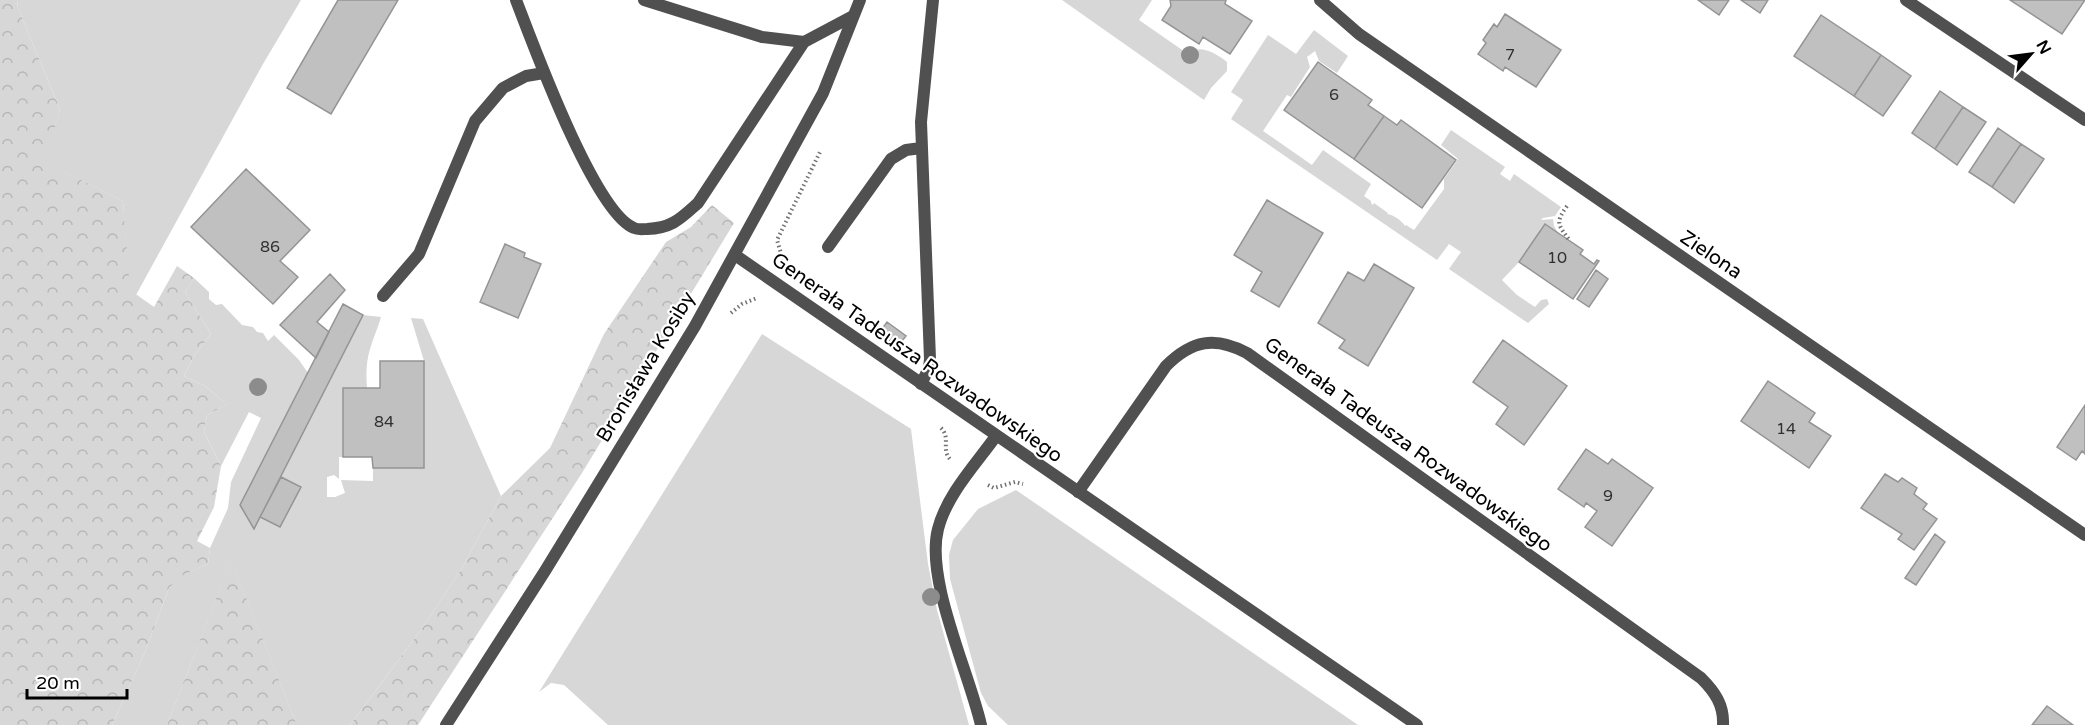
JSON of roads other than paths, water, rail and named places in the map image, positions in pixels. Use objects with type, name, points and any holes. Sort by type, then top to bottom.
[{"type":"street","points":[[516,0],[544,73],[584,162],[617,216],[635,229],[661,228],[676,223],[698,203],[804,42],[853,16]]},
{"type":"street","points":[[644,0],[762,37],[804,42]]},
{"type":"street","name":"Bronisława Kosiby","points":[[446,725],[545,571],[695,326],[824,93],[860,0]]},
{"type":"street","points":[[921,384],[929,368],[930,350],[921,122],[933,0]]},
{"type":"street","name":"Zielona","points":[[1320,0],[1359,34],[2085,535]]},
{"type":"street","points":[[1906,0],[2085,120]]},
{"type":"street","points":[[383,296],[419,254],[475,121],[503,88],[526,76],[544,73]]},
{"type":"street","points":[[828,247],[891,159],[906,150],[921,148]]},
{"type":"street","name":"Generała Tadeusza Rozwadowskiego","points":[[735,255],[1417,725]]},
{"type":"street","name":"Generała Tadeusza Rozwadowskiego","points":[[1078,492],[1166,366],[1184,350],[1194,345],[1226,343],[1247,353],[1701,678],[1720,703],[1724,725]]},
{"type":"street","points":[[981,725],[940,589],[936,546],[938,529],[954,494],[996,436]]}]
